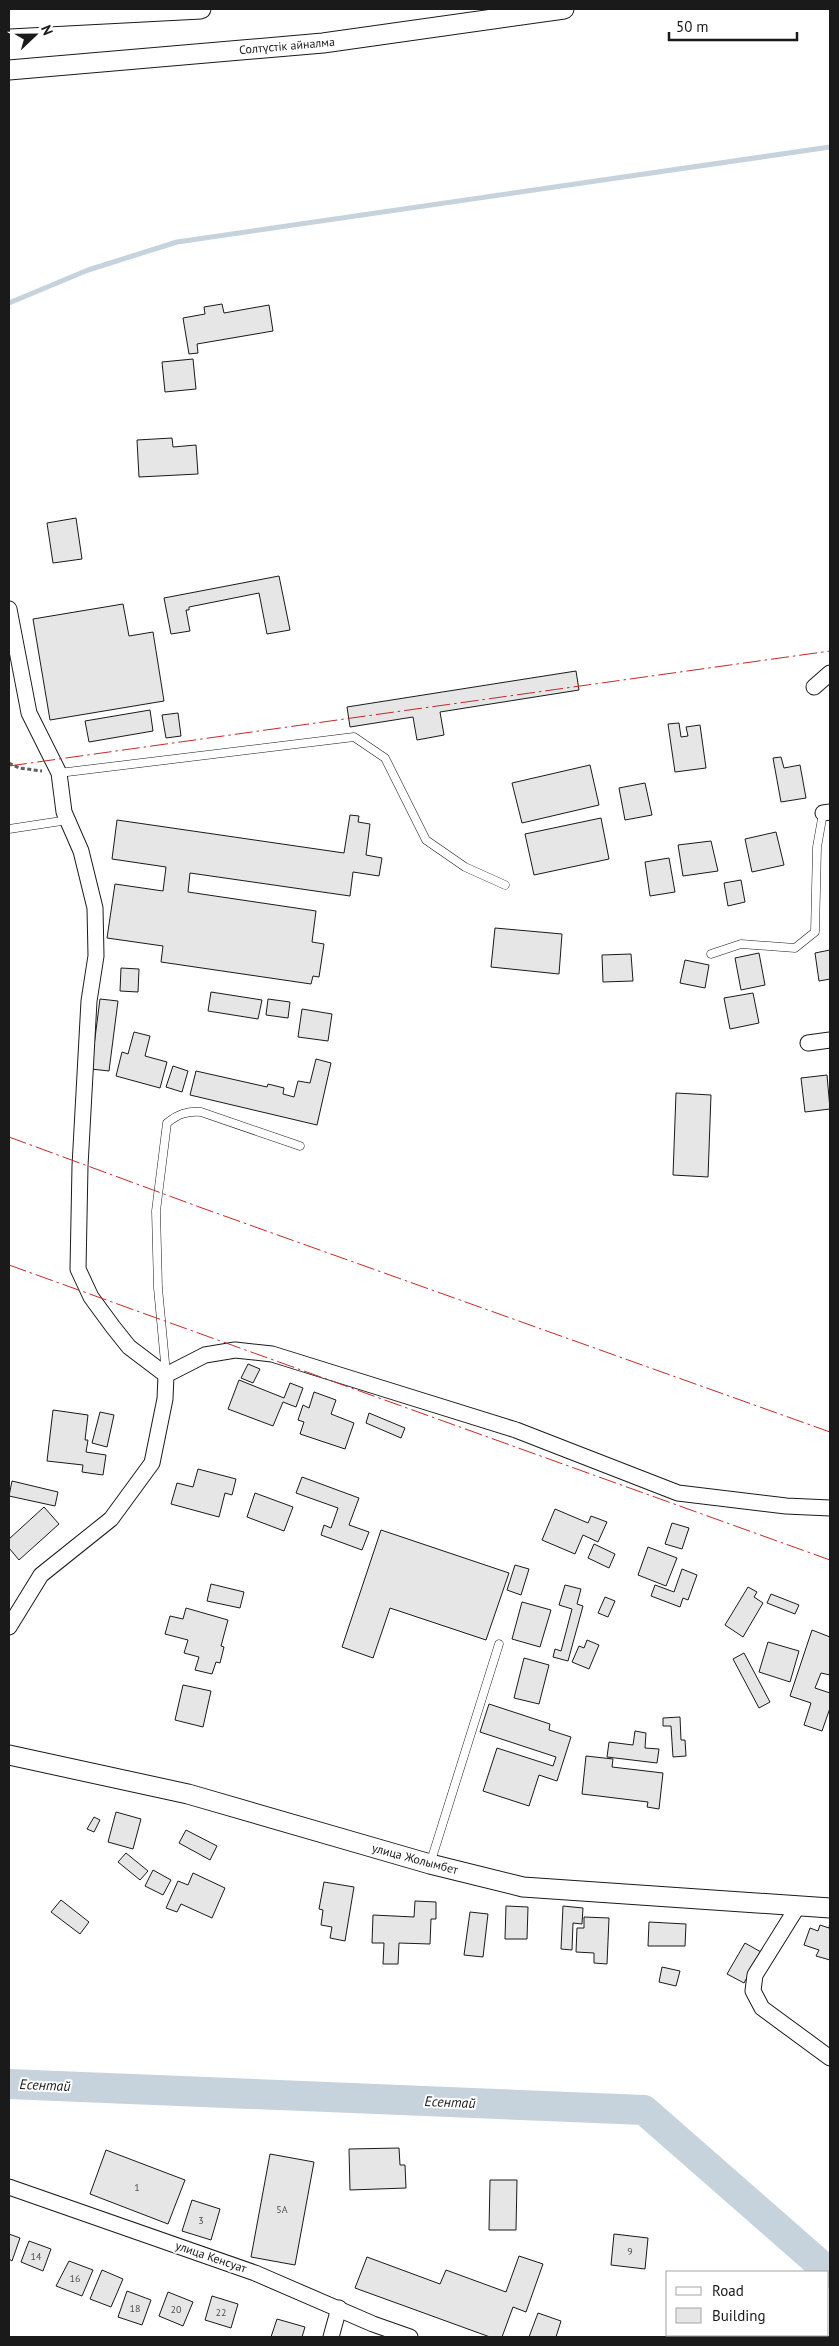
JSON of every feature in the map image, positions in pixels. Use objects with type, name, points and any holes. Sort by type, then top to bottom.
[{"type":"street","points":[[9,20],[201,9]]},
{"type":"street","name":"Солтүстік айналма","points":[[9,70],[323,43],[564,9]]},
{"type":"street","points":[[9,609],[29,714],[59,772],[64,812],[81,851],[95,908],[96,956],[89,1001],[80,1166],[78,1269],[91,1297],[129,1347],[166,1375]]},
{"type":"street","points":[[814,687],[830,673]]},
{"type":"street","points":[[808,1043],[830,1040]]},
{"type":"street","points":[[166,1375],[205,1355],[235,1350],[272,1354],[516,1430],[678,1493],[786,1506],[830,1508]]},
{"type":"street","points":[[9,1627],[41,1575],[111,1519],[152,1463],[165,1399],[166,1375]]},
{"type":"street","name":"улица Жолымбет","points":[[9,1756],[188,1794],[430,1864],[523,1887],[830,1908]]},
{"type":"street","points":[[798,1906],[755,1975],[753,1991],[762,2008],[830,2058]]},
{"type":"street","name":"улица Кенсуат","points":[[9,2187],[256,2273],[410,2337]]},
{"type":"street","points":[[331,2337],[339,2308]]},
{"type":"lane","points":[[59,772],[354,737],[385,758],[426,840],[464,867],[505,885]]},
{"type":"lane","points":[[711,954],[741,944],[795,948],[815,932],[817,847],[827,813]]},
{"type":"lane","points":[[9,829],[68,820]]},
{"type":"lane","points":[[166,1375],[158,1288],[156,1211],[167,1123],[176,1116],[188,1111],[202,1112],[300,1146]]},
{"type":"lane","points":[[430,1864],[500,1644]]},
{"type":"path","points":[[9,763],[19,768],[59,772]]},
{"type":"building","points":[[222,304],[224,313],[269,305],[273,331],[197,344],[198,353],[189,354],[183,318],[205,314],[204,307]]},
{"type":"building","points":[[193,359],[196,389],[165,392],[162,362]]},
{"type":"building","points":[[172,438],[173,447],[196,445],[198,474],[139,477],[137,440]]},
{"type":"building","points":[[76,518],[82,559],[53,563],[47,523]]},
{"type":"building","points":[[279,576],[290,630],[267,634],[259,593],[189,607],[189,610],[186,610],[190,631],[171,634],[164,598]]},
{"type":"building","points":[[123,604],[129,636],[153,632],[164,701],[50,720],[33,619]]},
{"type":"building","points":[[576,671],[579,690],[440,712],[444,735],[417,740],[413,717],[350,727],[347,707]]},
{"type":"building","points":[[150,710],[153,731],[89,742],[85,721]]},
{"type":"building","points":[[178,713],[181,736],[166,738],[162,715]]},
{"type":"building","points":[[679,723],[681,737],[688,736],[686,727],[700,725],[706,768],[675,772],[668,724]]},
{"type":"building","points":[[781,757],[784,768],[800,765],[806,798],[781,802],[773,758]]},
{"type":"building","points":[[590,765],[599,805],[522,823],[512,783]]},
{"type":"building","points":[[645,783],[652,815],[625,820],[619,788]]},
{"type":"building","points":[[350,815],[359,816],[358,822],[370,824],[366,855],[382,858],[379,876],[353,872],[350,896],[190,873],[188,892],[316,911],[312,942],[324,944],[319,977],[313,976],[311,984],[161,962],[163,946],[107,938],[115,884],[163,891],[166,867],[112,859],[117,820],[344,853]]},
{"type":"building","points":[[601,818],[609,859],[534,875],[525,834]]},
{"type":"building","points":[[776,832],[784,865],[752,872],[745,839]]},
{"type":"building","points":[[711,841],[718,871],[683,876],[678,845]]},
{"type":"building","points":[[669,858],[675,892],[650,896],[645,862]]},
{"type":"building","points":[[741,880],[745,902],[728,906],[724,883]]},
{"type":"building","points":[[495,928],[562,934],[559,974],[491,967]]},
{"type":"building","points":[[830,950],[830,979],[819,981],[815,953]]},
{"type":"building","points":[[759,953],[765,985],[741,990],[735,958]]},
{"type":"building","points":[[631,954],[633,981],[603,982],[602,955]]},
{"type":"building","points":[[685,960],[709,965],[705,988],[680,983]]},
{"type":"building","points":[[121,968],[139,969],[138,992],[120,991]]},
{"type":"building","points":[[211,992],[262,1000],[258,1019],[208,1011]]},
{"type":"building","points":[[753,993],[759,1023],[730,1029],[724,998]]},
{"type":"building","points":[[100,999],[118,1001],[109,1071],[91,1069]]},
{"type":"building","points":[[268,999],[290,1002],[288,1018],[266,1015]]},
{"type":"building","points":[[302,1009],[332,1014],[328,1041],[298,1037]]},
{"type":"building","points":[[134,1032],[150,1036],[145,1056],[167,1062],[160,1088],[116,1076],[122,1052],[128,1054]]},
{"type":"building","points":[[316,1059],[331,1063],[317,1125],[190,1095],[196,1071],[267,1087],[268,1084],[284,1088],[283,1094],[294,1097],[298,1081],[310,1083]]},
{"type":"building","points":[[173,1066],[188,1071],[182,1092],[166,1087]]},
{"type":"building","points":[[827,1075],[830,1109],[805,1112],[801,1078]]},
{"type":"building","points":[[676,1093],[711,1095],[708,1177],[673,1175]]},
{"type":"building","points":[[248,1364],[260,1369],[253,1383],[241,1378]]},
{"type":"building","points":[[239,1380],[284,1398],[290,1383],[303,1388],[296,1407],[283,1402],[273,1426],[228,1409]]},
{"type":"building","points":[[314,1392],[336,1400],[331,1414],[354,1423],[345,1449],[300,1434],[304,1422],[298,1420],[303,1405],[309,1408]]},
{"type":"building","points":[[53,1410],[88,1415],[85,1440],[88,1440],[86,1452],[106,1455],[103,1475],[82,1472],[83,1465],[47,1461]]},
{"type":"building","points":[[100,1412],[114,1415],[107,1447],[92,1443]]},
{"type":"building","points":[[369,1413],[405,1428],[401,1438],[366,1423]]},
{"type":"building","points":[[198,1469],[236,1479],[232,1495],[225,1493],[219,1517],[171,1504],[177,1483],[193,1487]]},
{"type":"building","points":[[302,1477],[359,1498],[349,1525],[369,1532],[362,1550],[321,1535],[324,1525],[331,1528],[338,1508],[296,1493]]},
{"type":"building","points":[[12,1481],[58,1492],[55,1506],[9,1496]]},
{"type":"building","points":[[255,1493],[293,1507],[284,1531],[247,1517]]},
{"type":"building","points":[[44,1507],[59,1524],[19,1560],[9,1548],[9,1539]]},
{"type":"building","points":[[555,1509],[588,1523],[591,1516],[607,1522],[598,1542],[583,1535],[575,1554],[542,1540]]},
{"type":"building","points":[[672,1523],[689,1528],[682,1549],[665,1544]]},
{"type":"building","points":[[381,1530],[509,1573],[486,1640],[390,1608],[373,1658],[342,1647]]},
{"type":"building","points":[[594,1544],[615,1554],[609,1568],[588,1558]]},
{"type":"building","points":[[648,1547],[677,1558],[666,1586],[638,1575]]},
{"type":"building","points":[[515,1565],[529,1569],[521,1595],[507,1590]]},
{"type":"building","points":[[682,1569],[697,1575],[688,1600],[683,1598],[680,1607],[651,1596],[655,1585],[674,1592]]},
{"type":"building","points":[[211,1584],[244,1592],[240,1608],[207,1601]]},
{"type":"building","points":[[565,1585],[581,1589],[577,1604],[583,1606],[568,1661],[553,1657],[555,1649],[561,1651],[572,1609],[559,1605]]},
{"type":"building","points":[[748,1587],[757,1592],[754,1597],[763,1603],[743,1637],[725,1625]]},
{"type":"building","points":[[771,1594],[799,1605],[795,1614],[767,1603]]},
{"type":"building","points":[[605,1597],[615,1601],[608,1617],[598,1613]]},
{"type":"building","points":[[522,1602],[551,1610],[540,1647],[512,1639]]},
{"type":"building","points":[[186,1608],[228,1620],[221,1646],[224,1647],[220,1663],[216,1662],[212,1674],[195,1670],[199,1657],[184,1653],[188,1640],[165,1634],[170,1616],[183,1619]]},
{"type":"building","points":[[812,1630],[830,1637],[830,1675],[821,1673],[815,1688],[830,1693],[830,1708],[822,1731],[804,1725],[811,1703],[790,1696]]},
{"type":"building","points":[[587,1640],[599,1645],[589,1669],[572,1662],[579,1646],[584,1648]]},
{"type":"building","points":[[768,1642],[799,1651],[790,1682],[759,1672]]},
{"type":"building","points":[[744,1653],[770,1702],[759,1708],[733,1659]]},
{"type":"building","points":[[524,1658],[549,1665],[539,1704],[514,1698]]},
{"type":"building","points":[[183,1685],[211,1691],[203,1727],[175,1720]]},
{"type":"building","points":[[489,1704],[550,1724],[549,1730],[571,1737],[557,1781],[539,1775],[529,1806],[483,1791],[497,1748],[553,1766],[556,1757],[480,1732]]},
{"type":"building","points":[[680,1717],[681,1740],[685,1740],[686,1756],[673,1757],[671,1726],[663,1726],[663,1718]]},
{"type":"building","points":[[635,1731],[646,1733],[645,1748],[659,1749],[657,1763],[607,1757],[609,1742],[633,1745]]},
{"type":"building","points":[[586,1756],[613,1759],[612,1767],[663,1773],[659,1809],[647,1807],[648,1802],[582,1794]]},
{"type":"building","points":[[116,1812],[141,1819],[133,1849],[108,1842]]},
{"type":"building","points":[[94,1817],[100,1820],[94,1832],[87,1829]]},
{"type":"building","points":[[186,1830],[217,1846],[210,1860],[179,1843]]},
{"type":"building","points":[[126,1853],[148,1871],[140,1880],[118,1862]]},
{"type":"building","points":[[153,1870],[171,1880],[163,1895],[145,1886]]},
{"type":"building","points":[[193,1873],[225,1888],[212,1918],[181,1904],[177,1912],[166,1908],[178,1881],[188,1885]]},
{"type":"building","points":[[324,1882],[354,1887],[345,1941],[330,1938],[332,1927],[321,1925],[323,1910],[319,1909]]},
{"type":"building","points":[[61,1900],[89,1922],[80,1934],[51,1912]]},
{"type":"building","points":[[415,1901],[436,1902],[436,1919],[431,1919],[430,1944],[399,1943],[398,1964],[383,1964],[384,1943],[372,1943],[373,1915],[414,1917]]},
{"type":"building","points":[[506,1906],[528,1907],[527,1939],[505,1939]]},
{"type":"building","points":[[563,1906],[583,1908],[582,1924],[573,1923],[572,1950],[561,1949]]},
{"type":"building","points":[[470,1912],[488,1914],[483,1957],[464,1955]]},
{"type":"building","points":[[584,1917],[609,1918],[607,1964],[594,1963],[594,1953],[576,1952],[577,1928],[584,1928]]},
{"type":"building","points":[[649,1922],[686,1924],[685,1946],[648,1946]]},
{"type":"building","points":[[830,1922],[830,1960],[816,1956],[819,1950],[804,1945],[810,1928],[818,1931],[820,1925],[829,1928]]},
{"type":"building","points":[[745,1943],[761,1952],[744,1983],[727,1974]]},
{"type":"building","points":[[662,1967],[680,1971],[676,1986],[659,1982]]},
{"type":"building","points":[[399,2148],[400,2165],[405,2165],[406,2188],[350,2190],[349,2149]]},
{"type":"building","points":[[106,2150],[185,2180],[168,2224],[90,2194]]},
{"type":"building","points":[[270,2154],[314,2162],[295,2265],[251,2257]]},
{"type":"building","points":[[490,2180],[517,2180],[516,2230],[489,2230]]},
{"type":"building","points":[[192,2200],[220,2209],[211,2240],[182,2231]]},
{"type":"building","points":[[9,2234],[20,2238],[12,2261],[9,2259]]},
{"type":"building","points":[[614,2234],[648,2238],[645,2269],[611,2265]]},
{"type":"building","points":[[29,2241],[51,2249],[43,2271],[21,2262]]},
{"type":"building","points":[[519,2256],[543,2264],[526,2312],[513,2307],[502,2337],[490,2337],[355,2288],[367,2257],[440,2284],[446,2270],[506,2292]]},
{"type":"building","points":[[69,2261],[93,2270],[82,2296],[56,2286]]},
{"type":"building","points":[[102,2270],[123,2279],[111,2307],[90,2299]]},
{"type":"building","points":[[127,2291],[151,2300],[142,2325],[118,2317]]},
{"type":"building","points":[[168,2292],[193,2302],[183,2326],[159,2316]]},
{"type":"building","points":[[212,2296],[238,2304],[231,2328],[205,2320]]},
{"type":"building","points":[[538,2313],[561,2321],[556,2337],[529,2337]]},
{"type":"building","points":[[277,2319],[305,2327],[302,2337],[271,2337]]},
{"type":"waterway","points":[[9,303],[88,270],[177,242],[830,147]]},
{"type":"waterway","name":"Есентай","points":[[9,2084],[644,2110],[828,2271]]},
{"type":"power","points":[[9,766],[830,651]]},
{"type":"power","points":[[9,1137],[202,1208],[830,1432]]},
{"type":"power","points":[[9,1265],[830,1560]]}]
